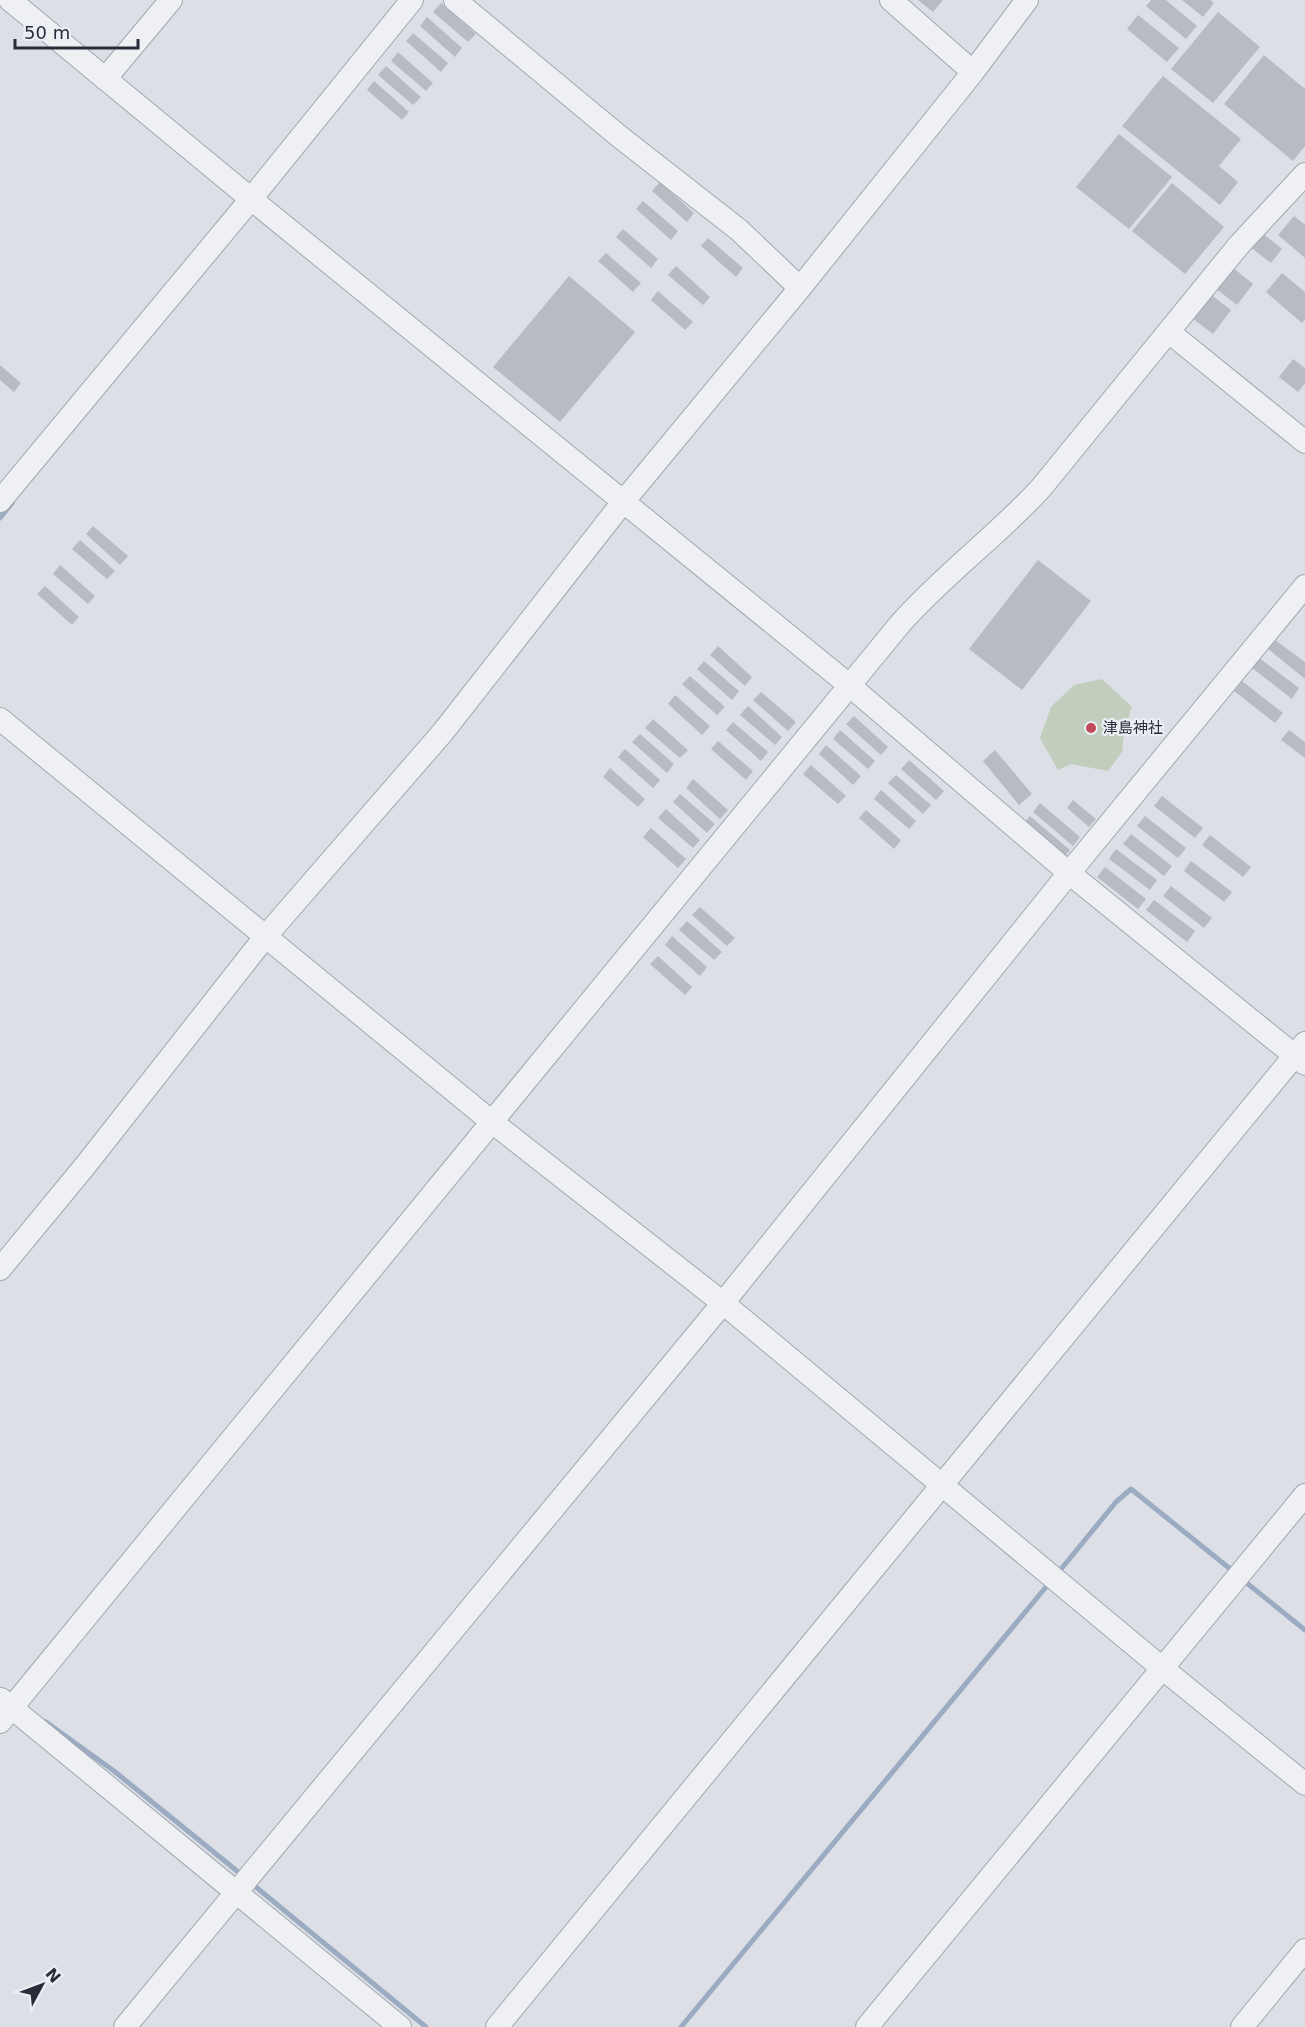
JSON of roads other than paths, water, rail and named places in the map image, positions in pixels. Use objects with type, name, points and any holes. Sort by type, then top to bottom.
[{"type":"street","points":[[10,0],[849,686],[1069,873],[1301,1054],[497,2027]]},
{"type":"street","points":[[105,79],[171,0]]},
{"type":"street","points":[[0,501],[251,199],[412,0]]},
{"type":"street","points":[[455,0],[620,137],[739,230],[800,288]]},
{"type":"street","points":[[891,0],[973,72]]},
{"type":"street","points":[[0,1269],[85,1166],[265,938],[443,732],[623,502],[800,288],[973,72],[1027,0]]},
{"type":"street","points":[[400,2027],[237,1892],[4,1710],[916,606],[1015,516],[1041,488],[1239,245],[1305,174]]},
{"type":"street","points":[[1169,332],[1305,442]]},
{"type":"street","points":[[125,2027],[723,1303],[1069,873],[1305,586]]},
{"type":"street","points":[[0,719],[492,1122],[723,1303],[1305,1784]]},
{"type":"street","points":[[867,2027],[1305,1495]]},
{"type":"street","points":[[1242,2027],[1305,1950]]},
{"type":"waterway","points":[[0,518],[12,503]]},
{"type":"waterway","points":[[1057,1574],[1116,1502],[1131,1489],[1234,1572]]},
{"type":"waterway","points":[[1243,1580],[1305,1630]]},
{"type":"waterway","points":[[681,2027],[1051,1581]]},
{"type":"waterway","points":[[46,1722],[114,1771],[242,1875]]},
{"type":"waterway","points":[[251,1883],[426,2027]]},
{"type":"place","name":"津島神社","points":[[1091,728]]}]
